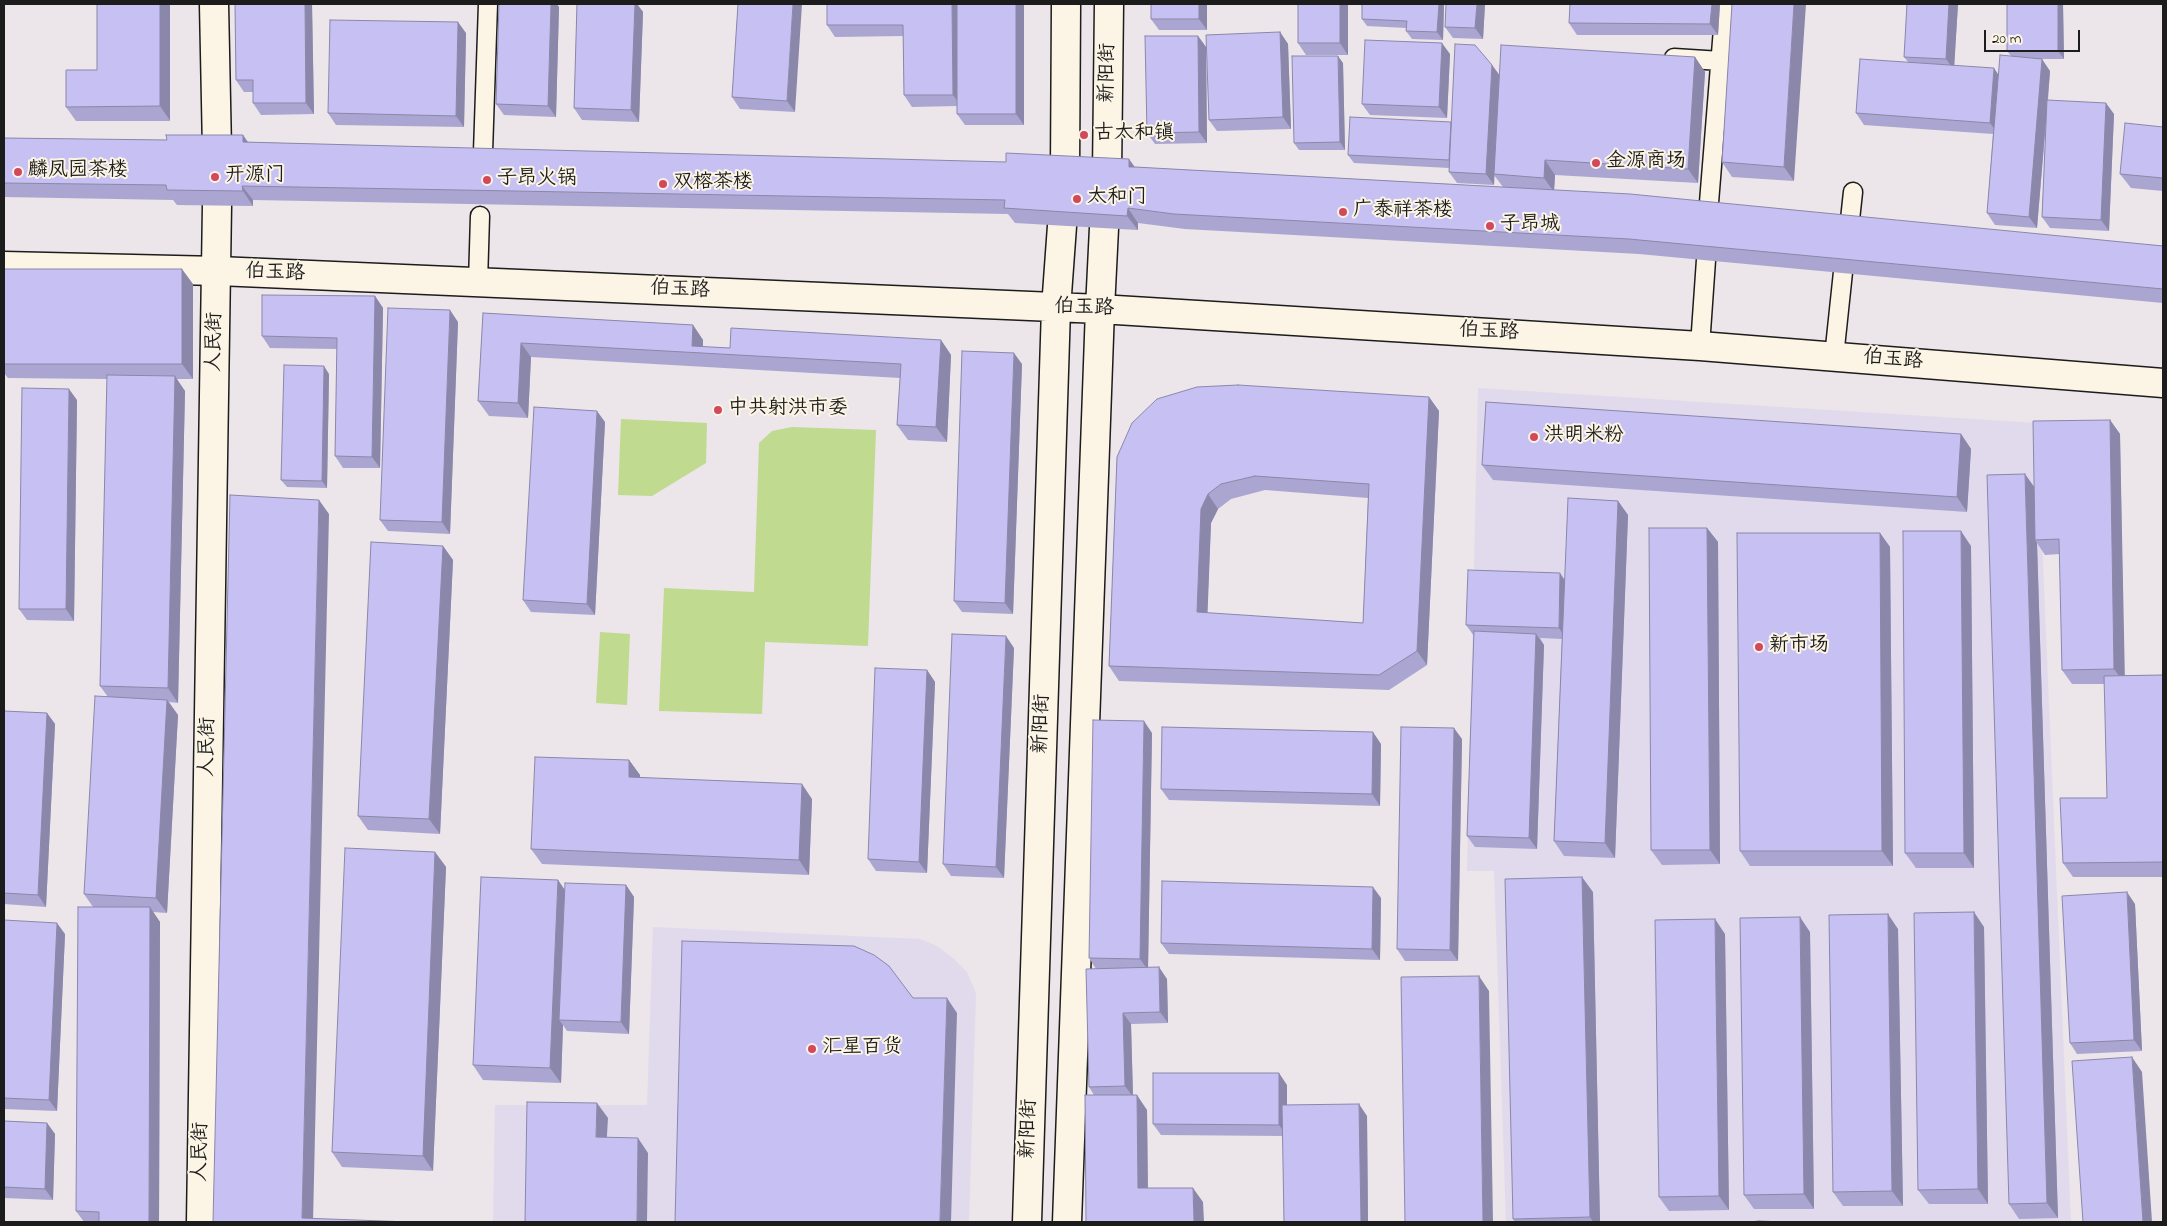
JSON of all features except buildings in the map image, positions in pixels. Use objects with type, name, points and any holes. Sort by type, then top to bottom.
[{"type":"main road","points":[[214,4],[217,150]]},
{"type":"main road","points":[[1065,170],[1066,4]]},
{"type":"main road","name":"新阳街","points":[[1107,172],[1109,4]]},
{"type":"main road","name":"人民街","points":[[201,1222],[218,271],[217,206]]},
{"type":"main road","name":"新阳街","points":[[1027,1222],[1056,308],[1062,226]]},
{"type":"main road","name":"新阳街","points":[[1067,1222],[1104,228]]},
{"type":"main road","name":"伯玉路","points":[[4,266],[218,271],[1100,309],[1700,346],[2163,383]]},
{"type":"lane","points":[[483,152],[488,4]]},
{"type":"lane","points":[[1708,216],[1726,4]]},
{"type":"lane","points":[[1654,56],[1721,61]]},
{"type":"lane","points":[[1849,229],[1853,192]]},
{"type":"lane","points":[[478,282],[480,216]]},
{"type":"lane","points":[[1700,346],[1706,260]]},
{"type":"lane","points":[[1834,357],[1843,272]]},
{"type":"shaded area","name":"新市场","points":[[1478,388],[2037,423],[2071,1222],[1506,1222],[1494,871],[1467,871]]},
{"type":"shaded area","name":"汇星百货","points":[[653,927],[920,939],[937,946],[954,959],[967,972],[976,993],[969,1222],[493,1222],[495,1105],[647,1105]]},
{"type":"green space","points":[[621,419],[707,423],[706,463],[652,496],[618,495]]},
{"type":"green space","points":[[792,427],[876,430],[868,646],[765,642],[762,714],[659,711],[664,588],[754,592],[759,443],[772,431]]},
{"type":"green space","points":[[600,632],[630,634],[627,705],[596,703]]},
{"type":"place","name":"古太和镇","points":[[1084,135]]},
{"type":"place","name":"金源商场","points":[[1596,163]]},
{"type":"place","name":"麟凤园茶楼","points":[[18,172]]},
{"type":"place","name":"开源门","points":[[215,177]]},
{"type":"place","name":"子昂火锅","points":[[487,180]]},
{"type":"place","name":"双榕茶楼","points":[[663,184]]},
{"type":"place","name":"太和门","points":[[1077,199]]},
{"type":"place","name":"广泰祥茶楼","points":[[1343,212]]},
{"type":"place","name":"子昂城","points":[[1490,226]]},
{"type":"place","name":"中共射洪市委","points":[[718,410]]},
{"type":"place","name":"洪明米粉","points":[[1534,437]]},
{"type":"place","name":"新市场","points":[[1759,647]]},
{"type":"place","name":"汇星百货","points":[[812,1049]]}]
